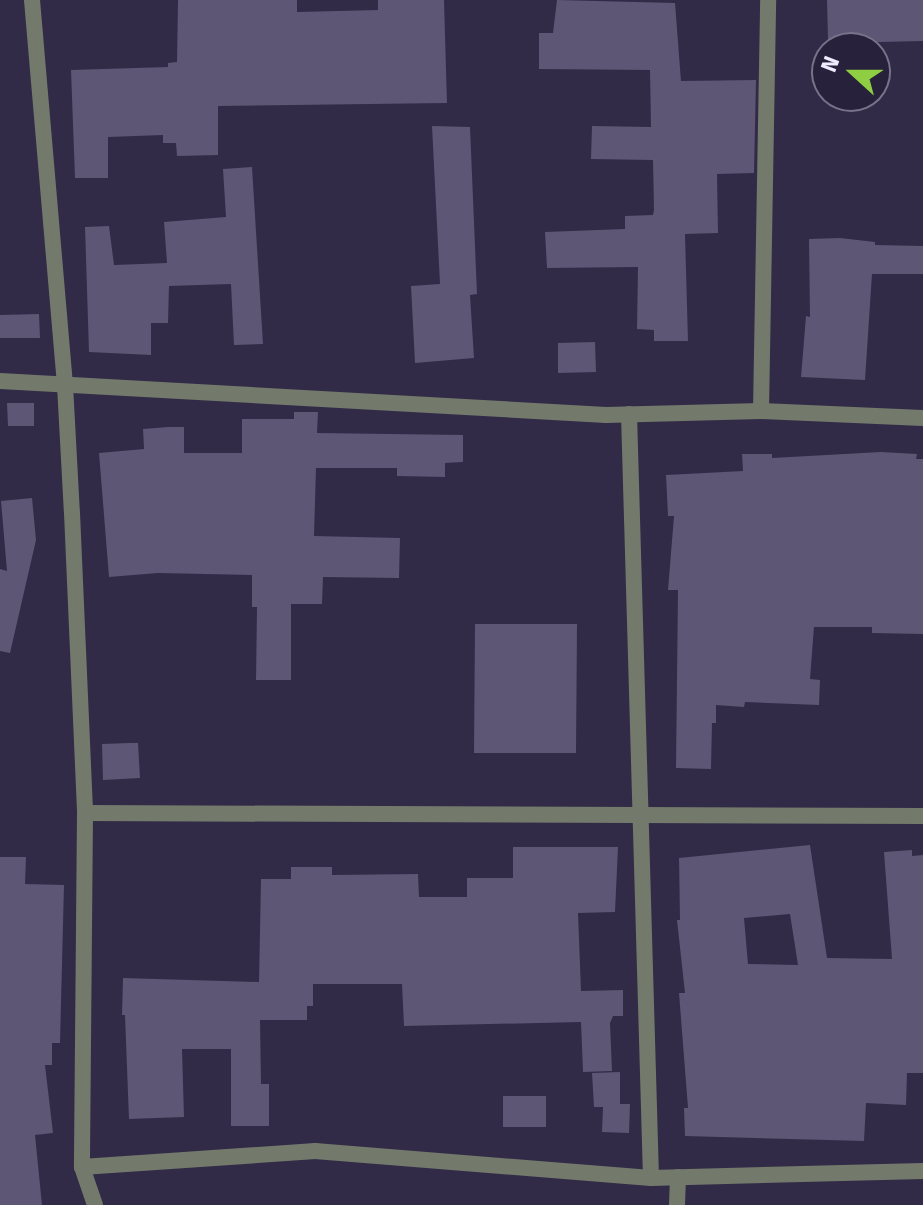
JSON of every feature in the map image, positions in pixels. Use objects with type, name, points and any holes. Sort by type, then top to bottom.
[{"type":"street","points":[[32,0],[65,385],[85,813],[82,1167],[95,1205]]},
{"type":"street","points":[[761,411],[768,0]]},
{"type":"street","points":[[0,381],[629,414],[761,411],[923,418]]},
{"type":"street","points":[[629,414],[643,815],[651,1178]]},
{"type":"street","points":[[85,813],[923,816]]},
{"type":"street","points":[[82,1167],[315,1151],[651,1178],[923,1171]]},
{"type":"street","points":[[677,1205],[678,1177]]},
{"type":"building","points":[[178,0],[297,0],[297,12],[378,10],[378,0],[444,0],[447,103],[218,106],[218,155],[177,156],[176,143],[163,143],[163,135],[108,137],[108,178],[75,178],[71,70],[168,67],[168,63],[177,62]]},
{"type":"building","points":[[557,0],[675,3],[681,81],[756,80],[754,173],[717,174],[718,233],[685,234],[688,341],[654,341],[654,330],[637,329],[638,267],[547,268],[545,232],[625,229],[625,216],[653,215],[654,210],[653,160],[591,159],[592,126],[651,127],[650,70],[539,69],[539,33],[553,33]]},
{"type":"building","points":[[827,0],[923,0],[923,41],[891,42],[891,32],[828,32]]},
{"type":"building","points":[[432,126],[470,127],[477,294],[470,295],[474,358],[415,363],[411,286],[440,284]]},
{"type":"building","points":[[252,167],[263,344],[234,345],[231,284],[169,286],[168,323],[151,323],[151,355],[89,352],[85,227],[109,226],[114,265],[167,263],[164,222],[226,217],[223,169]]},
{"type":"building","points":[[840,238],[875,242],[875,245],[923,246],[923,274],[872,274],[865,380],[801,377],[806,316],[810,317],[809,239]]},
{"type":"building","points":[[39,314],[40,338],[0,338],[0,315]]},
{"type":"building","points":[[595,342],[596,372],[558,373],[558,343]]},
{"type":"building","points":[[7,403],[34,403],[34,426],[8,426]]},
{"type":"building","points":[[294,412],[318,412],[317,433],[463,435],[463,462],[445,463],[445,477],[397,476],[397,468],[316,468],[314,536],[400,538],[399,578],[323,577],[322,604],[291,604],[291,680],[256,680],[257,607],[252,607],[252,575],[158,573],[109,577],[99,453],[144,449],[143,429],[184,427],[184,453],[242,453],[242,419],[294,419]]},
{"type":"building","points":[[881,452],[917,454],[916,459],[923,459],[923,634],[872,633],[872,627],[814,627],[810,679],[820,680],[819,705],[745,702],[744,707],[716,705],[716,723],[712,723],[711,769],[676,768],[678,590],[668,590],[674,516],[668,516],[666,475],[743,471],[742,454],[772,454],[772,458]]},
{"type":"building","points":[[32,498],[36,540],[10,653],[0,651],[0,569],[7,571],[1,501]]},
{"type":"building","points":[[475,624],[577,624],[576,753],[474,753]]},
{"type":"building","points":[[138,743],[140,778],[103,780],[102,744]]},
{"type":"building","points":[[810,845],[827,958],[892,959],[884,852],[912,850],[912,856],[923,855],[923,1073],[907,1073],[906,1105],[866,1103],[864,1141],[685,1136],[684,1108],[688,1108],[679,993],[685,993],[677,920],[680,920],[679,858]],"holes":[[[790,914],[798,965],[748,964],[744,918]]]},
{"type":"building","points":[[513,847],[618,847],[615,912],[578,913],[581,991],[623,990],[623,1016],[613,1016],[610,1023],[612,1071],[583,1072],[581,1022],[404,1026],[402,984],[313,984],[313,1006],[307,1006],[307,1020],[260,1020],[261,1084],[269,1084],[269,1126],[231,1126],[231,1049],[182,1049],[184,1117],[129,1119],[125,1015],[122,1015],[123,978],[259,982],[261,879],[291,879],[291,867],[332,867],[332,875],[418,874],[419,897],[467,897],[467,878],[513,878]]},
{"type":"building","points":[[0,857],[26,857],[25,884],[64,885],[60,1043],[52,1043],[52,1065],[45,1065],[53,1133],[35,1135],[42,1205],[0,1205]]},
{"type":"building","points":[[620,1072],[620,1104],[630,1104],[629,1133],[602,1132],[603,1107],[594,1107],[592,1073]]},
{"type":"building","points":[[503,1096],[546,1096],[546,1127],[503,1127]]}]
